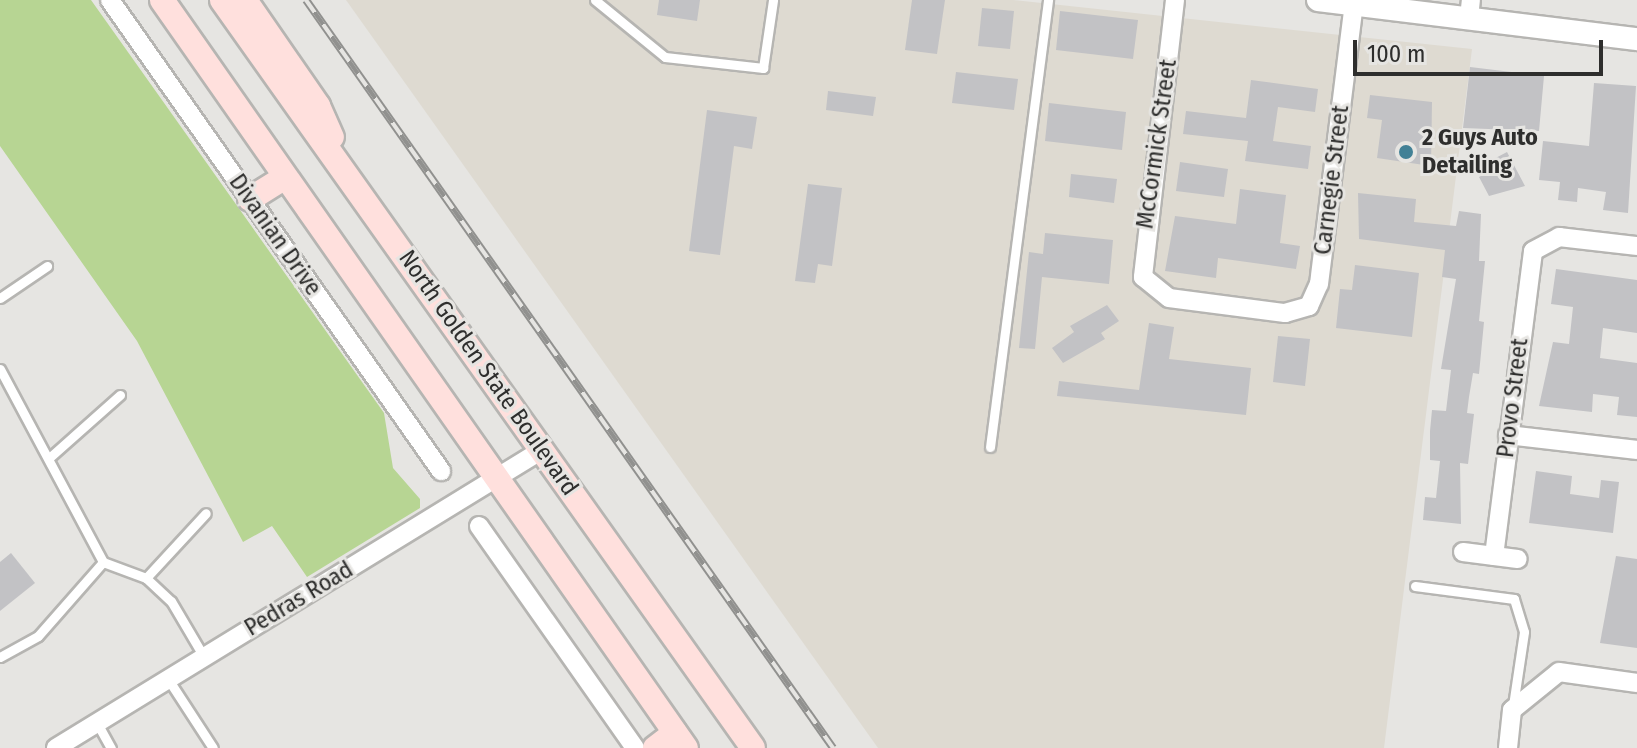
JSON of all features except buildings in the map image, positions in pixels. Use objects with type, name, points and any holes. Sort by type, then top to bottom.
[{"type":"main road","points":[[162,0],[283,178],[681,740],[655,748]]},
{"type":"main road","name":"North Golden State Boulevard","points":[[222,0],[753,748]]},
{"type":"main road","points":[[245,0],[318,106],[353,183]]},
{"type":"main road","points":[[250,199],[283,178]]},
{"type":"street","name":"Divanian Drive","points":[[110,0],[441,471]]},
{"type":"street","name":"McCormick Street","points":[[1175,0],[1141,264],[1147,286],[1169,298],[1285,313],[1309,306]]},
{"type":"street","points":[[1318,0],[1470,9],[1637,39]]},
{"type":"street","name":"Carnegie Street","points":[[1309,306],[1319,284],[1354,4]]},
{"type":"street","name":"Provo Street","points":[[1494,556],[1529,263],[1540,243],[1559,237],[1637,246]]},
{"type":"street","points":[[1508,435],[1637,450]]},
{"type":"street","name":"Pedras Road","points":[[56,748],[542,450]]},
{"type":"street","points":[[479,526],[635,748]]},
{"type":"street","points":[[1463,552],[1518,559]]},
{"type":"street","points":[[1508,748],[1512,710],[1559,672],[1637,683]]},
{"type":"lane","points":[[595,0],[665,57],[763,68],[773,0]]},
{"type":"lane","points":[[990,447],[1048,0]]},
{"type":"lane","points":[[0,298],[47,266]]},
{"type":"lane","points":[[0,369],[103,562],[146,578],[171,601],[204,657]]},
{"type":"lane","points":[[49,458],[120,395]]},
{"type":"lane","points":[[146,578],[206,513]]},
{"type":"lane","points":[[0,657],[38,636],[103,562]]},
{"type":"lane","points":[[1415,586],[1514,599],[1524,632],[1512,710]]},
{"type":"lane","points":[[168,679],[213,748]]},
{"type":"lane","points":[[97,723],[111,748]]},
{"type":"shaded area","points":[[346,0],[1013,0],[1472,49],[1384,748],[878,748]]},
{"type":"green space","points":[[0,0],[91,0],[384,413],[393,468],[420,499],[420,508],[307,577],[272,526],[243,542],[137,341],[0,146]]},
{"type":"railway","points":[[306,0],[833,748]]},
{"type":"place","name":"2 Guys Auto Detailing","points":[[1406,152]]}]
